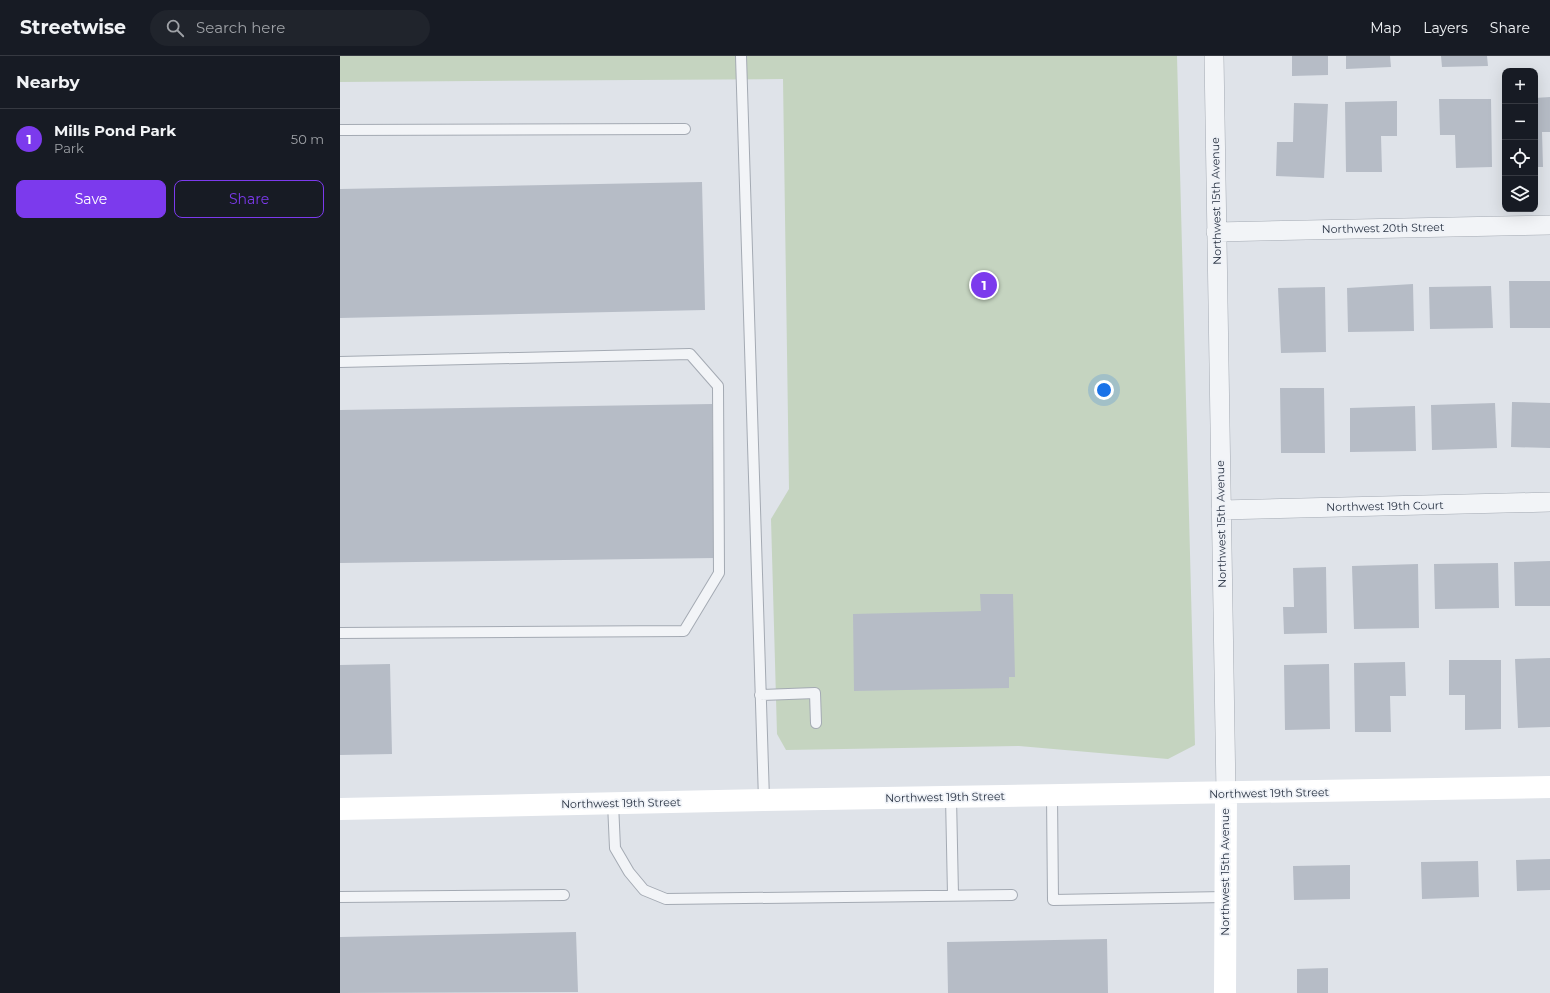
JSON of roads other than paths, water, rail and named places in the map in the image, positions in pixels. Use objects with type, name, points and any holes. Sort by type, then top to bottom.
[{"type":"street","name":"Northwest 15th Avenue","points":[[1214,56],[1226,794],[1225,993]]},
{"type":"street","name":"Northwest 20th Street","points":[[1216,232],[1550,225]]},
{"type":"street","name":"Northwest 19th Court","points":[[1221,510],[1550,502]]},
{"type":"street","name":"Northwest 19th Street","points":[[340,809],[764,800],[1226,794],[1550,787]]},
{"type":"lane","points":[[741,56],[764,800]]},
{"type":"lane","points":[[340,130],[685,129]]},
{"type":"lane","points":[[340,362],[690,354],[718,386],[720,572],[684,631],[340,633]]},
{"type":"lane","points":[[760,695],[815,693],[816,723]]},
{"type":"lane","points":[[1052,796],[1053,900],[1225,897]]},
{"type":"lane","points":[[951,797],[953,895]]},
{"type":"lane","points":[[613,803],[615,848],[629,872],[644,890],[666,899],[1012,895]]},
{"type":"lane","points":[[340,896],[564,895]]},
{"type":"place","name":"Mills Pond Park","points":[[984,285]]}]
